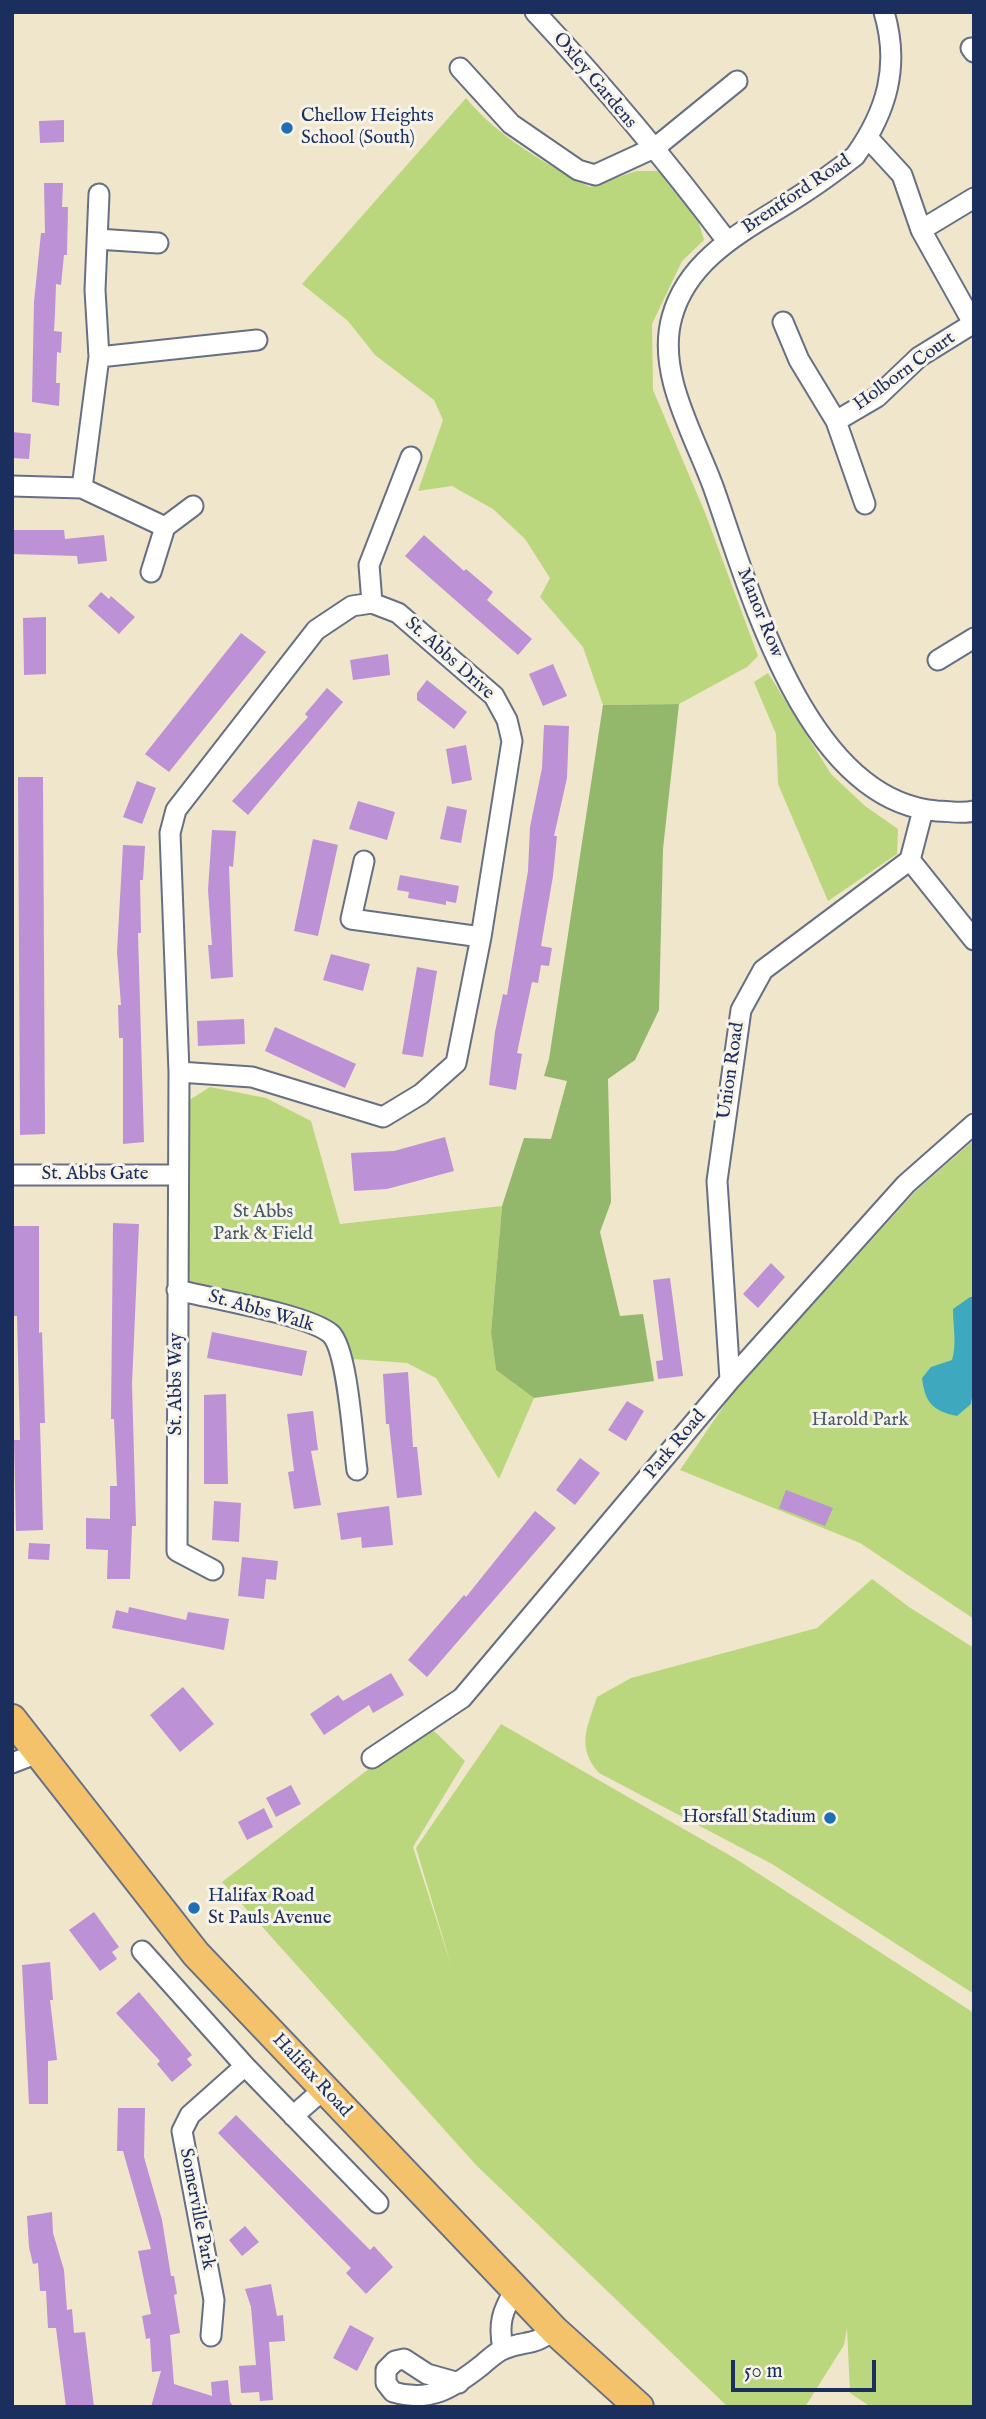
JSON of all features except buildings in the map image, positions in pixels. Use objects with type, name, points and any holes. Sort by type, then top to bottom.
[{"type":"highway","name":"Halifax Road","points":[[12,1719],[196,1954],[554,2330],[639,2407]]},
{"type":"street","name":"Oxley Gardens","points":[[535,12],[585,66],[638,132],[656,147],[727,241]]},
{"type":"street","name":"Brentford Road","points":[[669,361],[672,318],[683,288],[727,241],[855,156],[868,138],[890,87],[889,28],[884,12]]},
{"type":"street","name":"Oxley Gardens","points":[[460,68],[511,124],[578,170],[595,175],[656,147],[737,81]]},
{"type":"street","name":"Holborn Court","points":[[836,421],[877,397],[919,357],[973,323],[921,230],[902,174],[868,138]]},
{"type":"street","points":[[82,488],[99,357],[95,290],[99,194]]},
{"type":"street","points":[[921,230],[974,198]]},
{"type":"street","points":[[97,239],[158,243]]},
{"type":"street","name":"Holborn Court","points":[[783,322],[799,360],[836,421],[865,504]]},
{"type":"street","points":[[99,357],[257,340]]},
{"type":"street","name":"Manor Row","points":[[669,361],[678,398],[705,463],[752,604],[776,658],[837,757],[863,782],[891,799],[923,810]]},
{"type":"street","points":[[177,1175],[179,1072],[170,833],[176,810],[316,630],[352,606],[372,603],[369,565],[411,457]]},
{"type":"street","points":[[12,486],[82,488],[165,527]]},
{"type":"street","points":[[151,572],[165,527],[193,506]]},
{"type":"street","name":"St. Abbs Drive","points":[[179,1072],[252,1077],[383,1117],[421,1094],[456,1063],[481,937],[512,741],[507,720],[494,696],[398,613],[372,603]]},
{"type":"street","points":[[938,660],[974,638]]},
{"type":"street","points":[[974,811],[923,810],[910,860],[974,940]]},
{"type":"street","name":"Union Road","points":[[730,1380],[717,1181],[741,1010],[763,970],[910,860]]},
{"type":"street","points":[[364,861],[350,924],[481,937]]},
{"type":"street","name":"Park Road","points":[[372,1758],[462,1698],[730,1380],[906,1184],[974,1124]]},
{"type":"street","name":"St. Abbs Gate","points":[[12,1175],[177,1175]]},
{"type":"street","name":"St. Abbs Way","points":[[177,1175],[177,1551],[213,1570]]},
{"type":"street","name":"St. Abbs Walk","points":[[177,1290],[308,1322],[332,1335],[343,1358],[357,1470]]},
{"type":"street","points":[[12,1763],[38,1753]]},
{"type":"street","points":[[142,1951],[245,2066],[378,2203]]},
{"type":"street","name":"Somerville Park","points":[[211,2336],[214,2300],[183,2131],[190,2115],[245,2066]]},
{"type":"street","points":[[293,2116],[324,2089]]},
{"type":"street","points":[[503,2349],[499,2330],[501,2315],[515,2290]]},
{"type":"street","points":[[459,2383],[503,2349],[530,2345],[554,2330]]},
{"type":"green space","points":[[466,98],[508,137],[540,159],[590,187],[636,171],[662,171],[697,217],[704,240],[682,261],[652,324],[653,390],[706,515],[758,656],[747,667],[679,704],[603,705],[583,647],[540,597],[550,578],[525,539],[493,509],[452,486],[418,491],[443,420],[434,400],[375,355],[348,321],[302,284]]},
{"type":"green space","points":[[768,673],[831,774],[865,806],[898,829],[897,854],[828,901],[778,784],[776,734],[754,682]]},
{"type":"green space","points":[[679,704],[663,849],[659,1010],[635,1060],[608,1079],[611,1202],[600,1232],[620,1316],[643,1314],[654,1381],[534,1398],[496,1370],[491,1332],[502,1206],[524,1138],[551,1139],[567,1081],[544,1076],[549,1059],[603,705]]},
{"type":"green space","name":"St Abbs Park & Field","points":[[210,1087],[266,1098],[311,1121],[340,1224],[502,1206],[491,1331],[496,1370],[534,1398],[499,1479],[436,1378],[407,1363],[353,1359],[342,1335],[320,1316],[189,1283],[186,1102]]},
{"type":"green space","name":"Harold Park","points":[[974,1140],[974,1619],[860,1543],[680,1470],[734,1391],[917,1190]]},
{"type":"green space","name":"Horsfall Stadium","points":[[872,1579],[909,1607],[974,1648],[974,1994],[772,1864],[599,1773],[588,1755],[586,1737],[597,1697],[631,1678],[817,1628]]},
{"type":"green space","points":[[427,1724],[465,1761],[413,1847],[452,1968],[416,1848],[501,1724],[736,1859],[974,2013],[974,2407],[871,2407],[850,2393],[847,2328],[844,2345],[805,2407],[728,2407],[476,2165],[222,1882]]},
{"type":"water","points":[[974,1297],[974,1384],[971,1404],[957,1416],[936,1408],[928,1400],[922,1378],[931,1367],[952,1360],[955,1342],[953,1309]]},
{"type":"place","name":"Chellow Heights School (South)","points":[[287,128]]},
{"type":"place","name":"Horsfall Stadium","points":[[830,1818]]},
{"type":"place","name":"Halifax Road St Pauls Avenue","points":[[194,1908]]}]
